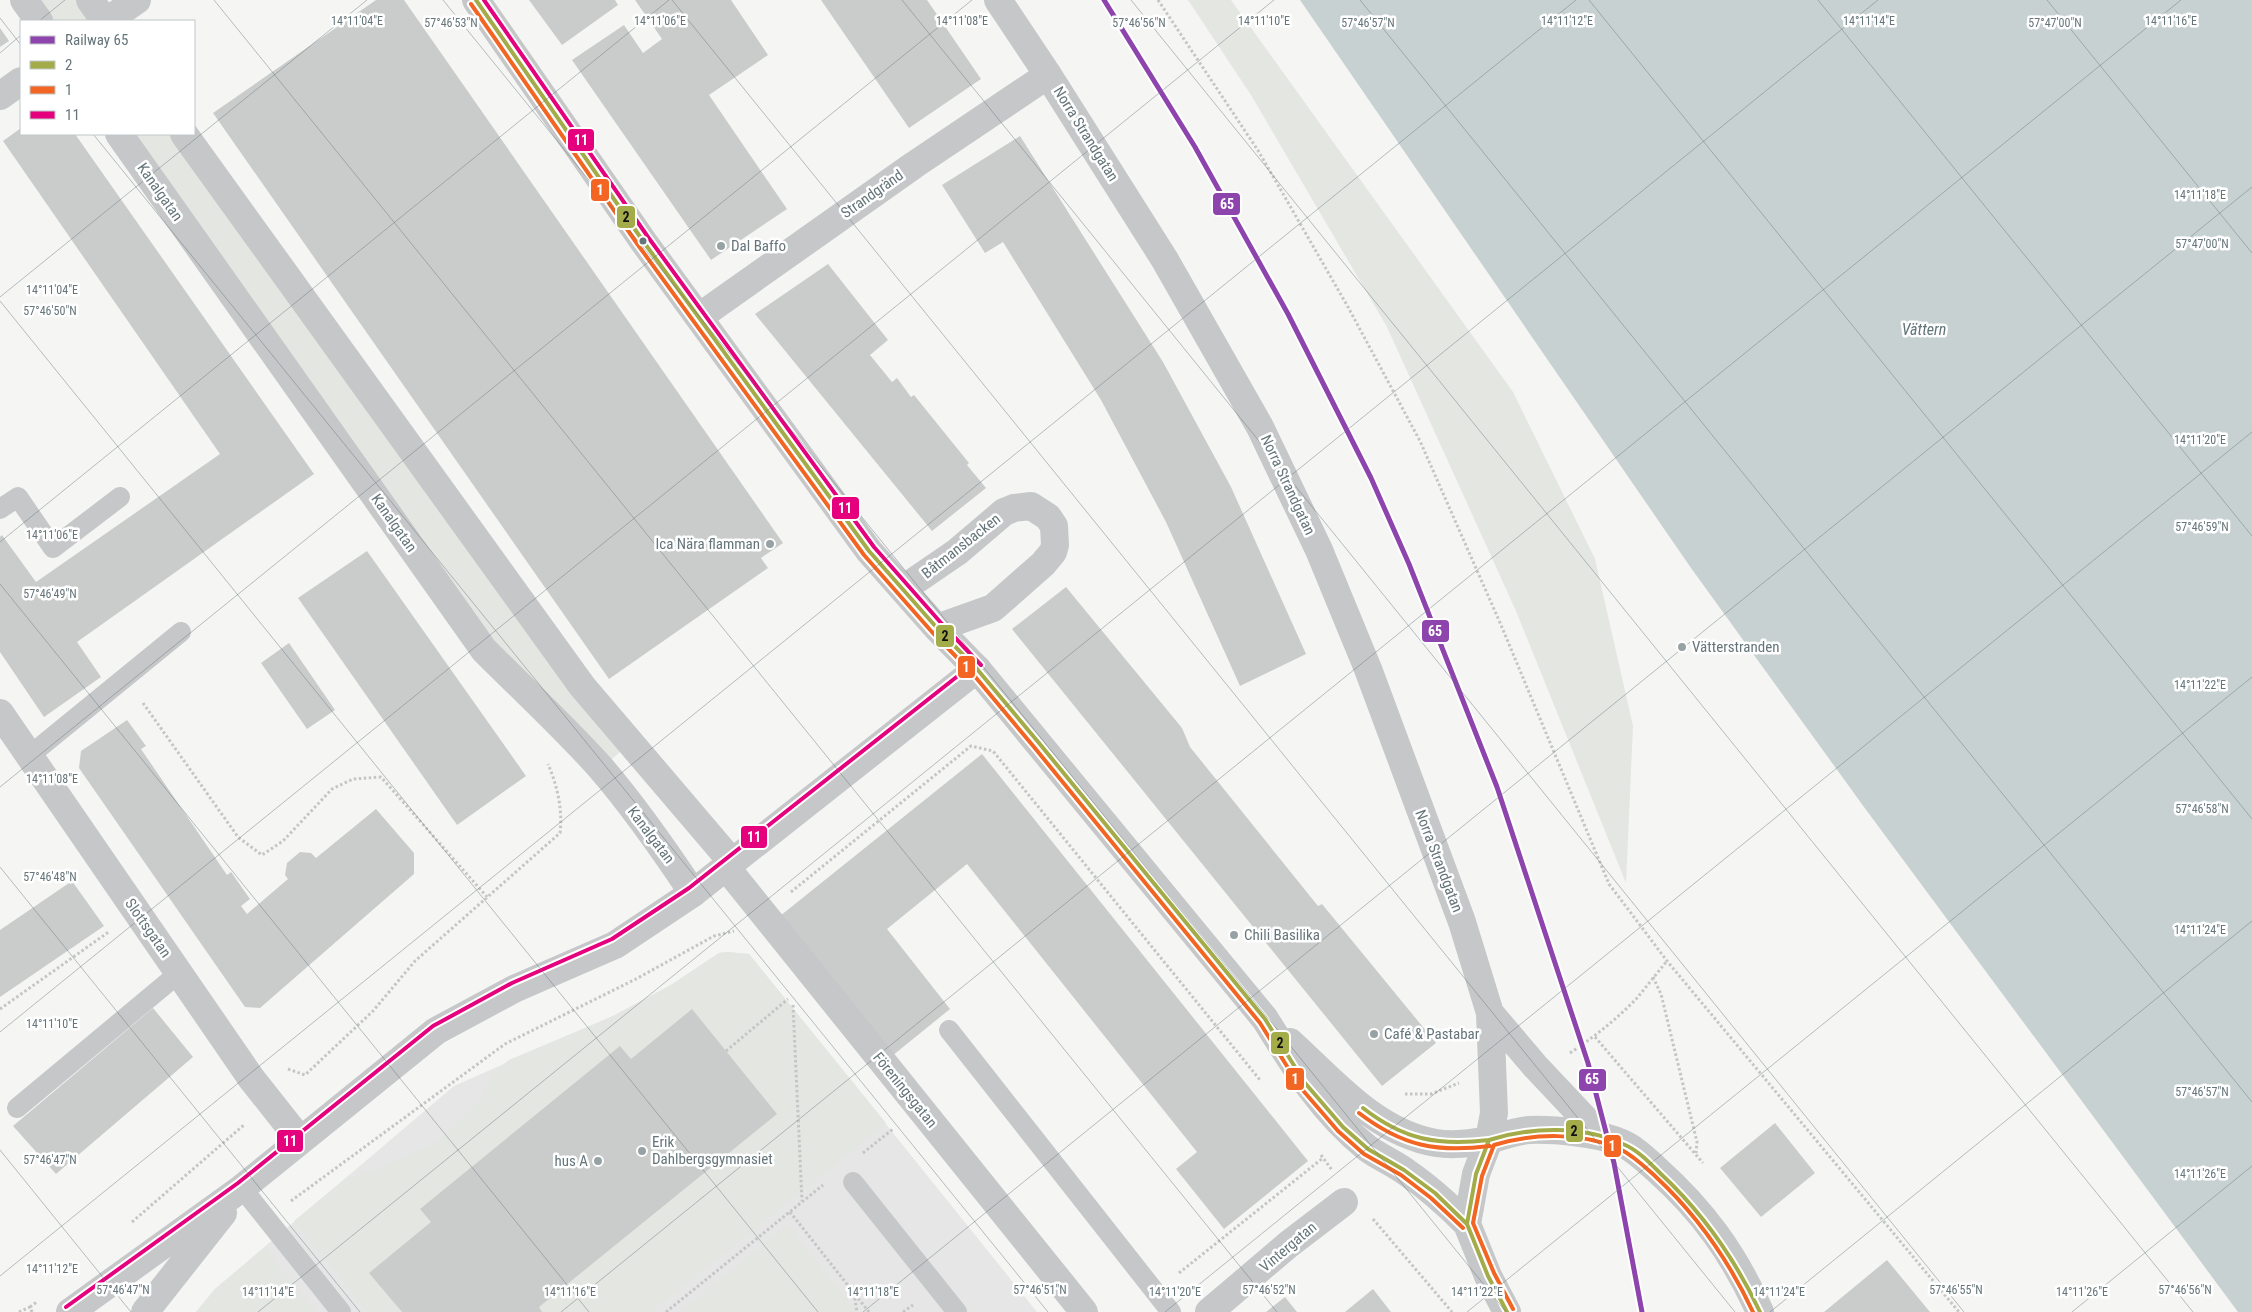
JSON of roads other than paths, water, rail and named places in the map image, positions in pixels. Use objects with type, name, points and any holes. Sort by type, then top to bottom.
[{"type":"street","points":[[24,0],[38,20]]},
{"type":"street","points":[[90,0],[105,20]]},
{"type":"street","points":[[107,20],[137,0]]},
{"type":"street","points":[[476,0],[637,233],[869,551],[977,669],[1265,1019],[1305,1083],[1342,1126],[1368,1149],[1404,1170],[1435,1193],[1467,1224],[1488,1276],[1508,1312]]},
{"type":"street","name":"Norra Strandgatan","points":[[998,0],[1048,75],[1165,260],[1243,396],[1291,489],[1368,670],[1462,922],[1490,1013],[1494,1113],[1489,1140],[1476,1174],[1467,1224]]},
{"type":"street","name":"Strandgränd","points":[[698,317],[914,165],[1048,75]]},
{"type":"street","points":[[0,96],[20,82]]},
{"type":"street","name":"Kanalgatan","points":[[120,135],[484,650],[547,711],[601,769],[671,860],[692,893]]},
{"type":"street","points":[[185,135],[582,686],[729,865]]},
{"type":"street","name":"Båtmansbacken","points":[[904,590],[957,552],[1004,512],[1014,508],[1031,506],[1048,517],[1054,526],[1055,545],[1053,552],[1043,564],[993,608],[938,628]]},
{"type":"street","points":[[70,1312],[242,1188],[436,1031],[514,988],[615,945],[692,893],[977,669]]},
{"type":"street","name":"Slottsgatan","points":[[0,713],[251,1078],[300,1140]]},
{"type":"street","name":"Föreningsgatan","points":[[729,865],[919,1107],[1084,1312]]},
{"type":"street","name":"Norra Strandgatan","points":[[1490,1013],[1535,1066],[1600,1135]]},
{"type":"street","points":[[1265,1019],[1380,1122],[1416,1138],[1437,1143],[1462,1144],[1489,1140],[1530,1130],[1600,1135],[1622,1142],[1637,1152],[1700,1212],[1729,1252],[1760,1312]]},
{"type":"street","points":[[145,1312],[242,1188]]},
{"type":"street","name":"Vintergatan","points":[[1210,1312],[1288,1244],[1344,1202]]},
{"type":"lane","points":[[0,509],[18,496],[52,548],[120,496]]},
{"type":"lane","points":[[29,756],[181,632]]},
{"type":"lane","points":[[16,1108],[179,973]]},
{"type":"lane","points":[[949,1030],[1171,1312]]},
{"type":"lane","points":[[853,1182],[957,1312]]},
{"type":"lane","points":[[242,1188],[341,1312]]},
{"type":"water","name":"Vättern","points":[[1300,0],[2252,0],[2252,1312],[2238,1312],[1864,807],[1691,568]]},
{"type":"rail line","name":"65","points":[[1104,0],[1195,147],[1288,314],[1371,478],[1409,564],[1497,787],[1588,1063],[1614,1163],[1642,1312]]},
{"type":"place","name":"Dal Baffo","points":[[721,246]]},
{"type":"place","name":"Ica Nära flamman","points":[[770,544]]},
{"type":"place","name":"Vätterstranden","points":[[1682,647]]},
{"type":"place","name":"Chili Basilika","points":[[1234,935]]},
{"type":"place","name":"Café & Pastabar","points":[[1374,1034]]},
{"type":"place","name":"Erik Dahlbergsgymnasiet","points":[[642,1151]]},
{"type":"place","name":"hus A","points":[[598,1161]]}]
